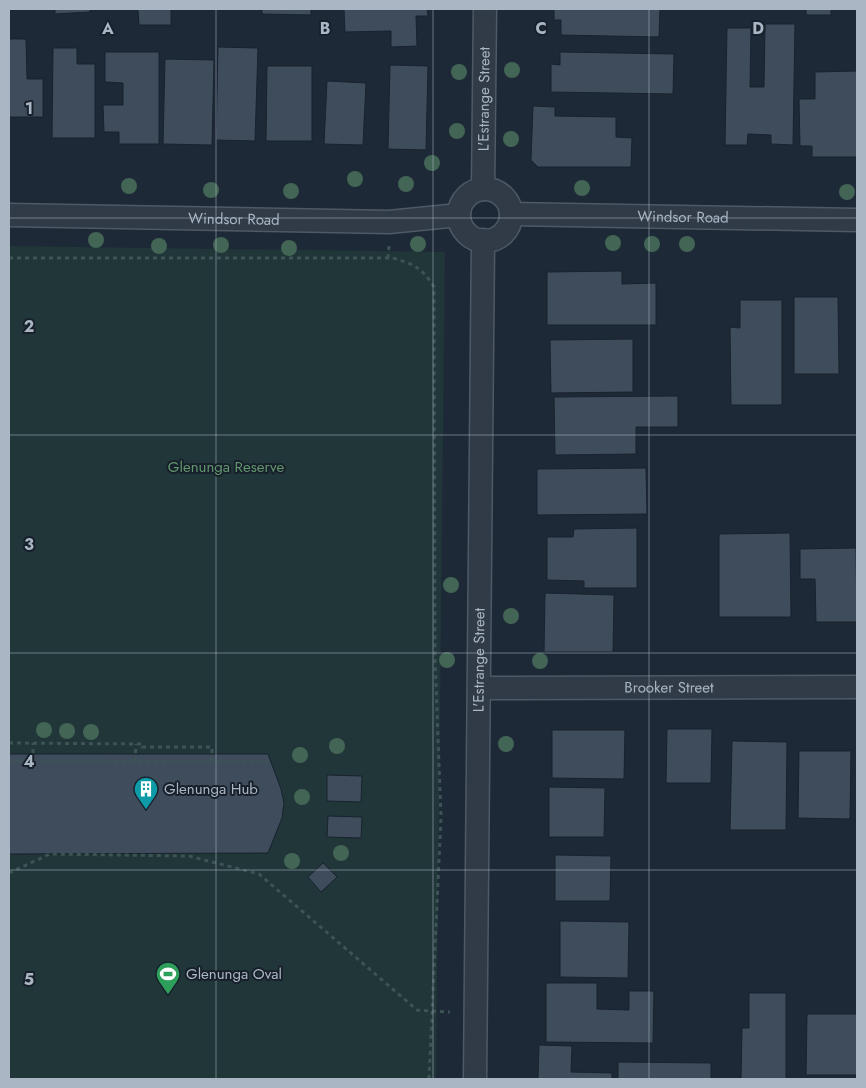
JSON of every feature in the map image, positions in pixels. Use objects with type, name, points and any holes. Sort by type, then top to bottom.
[{"type":"street","name":"L'Estrange Street","points":[[483,189],[485,9]]},
{"type":"street","points":[[483,189],[500,193],[506,199],[511,214],[506,230],[492,240],[476,239],[464,229],[459,215],[464,200],[476,191],[483,189]]},
{"type":"street","name":"Windsor Road","points":[[511,214],[857,220]]},
{"type":"street","name":"Windsor Road","points":[[9,215],[389,222],[459,215]]},
{"type":"street","name":"L'Estrange Street","points":[[475,1079],[483,240]]},
{"type":"street","name":"Brooker Street","points":[[480,688],[857,688]]},
{"type":"path","points":[[9,258],[393,258],[411,263],[424,272],[434,287],[435,658],[441,817],[429,1079]]},
{"type":"path","points":[[9,743],[142,744],[142,747],[212,747],[212,762]]},
{"type":"path","points":[[33,743],[33,760]]},
{"type":"path","points":[[136,744],[136,761]]},
{"type":"path","points":[[9,760],[271,762]]},
{"type":"path","points":[[9,874],[50,854],[189,856],[259,874],[417,1010],[433,1011]]},
{"type":"green space","name":"Glenunga Reserve","points":[[9,246],[445,252],[436,1079],[9,1079]]},
{"type":"building","points":[[55,9],[90,9],[90,12],[55,14]]},
{"type":"building","points":[[138,9],[171,9],[171,25],[139,25]]},
{"type":"building","points":[[262,9],[311,9],[311,15],[262,14]]},
{"type":"building","points":[[344,9],[427,9],[428,16],[416,16],[417,46],[391,47],[391,31],[345,32]]},
{"type":"building","points":[[554,9],[660,9],[659,37],[561,35],[561,20],[554,20]]},
{"type":"building","points":[[806,9],[831,9],[831,15],[806,15]]},
{"type":"building","points":[[765,24],[795,24],[793,145],[771,144],[771,135],[748,134],[747,145],[725,145],[727,28],[751,28],[750,87],[764,87]]},
{"type":"building","points":[[9,39],[26,39],[27,79],[43,79],[43,117],[9,117]]},
{"type":"building","points":[[218,47],[258,48],[255,141],[216,140]]},
{"type":"building","points":[[53,48],[77,48],[77,64],[95,64],[95,138],[52,138]]},
{"type":"building","points":[[105,52],[159,52],[159,144],[119,144],[119,132],[104,132],[103,105],[123,105],[123,83],[105,82]]},
{"type":"building","points":[[560,52],[674,54],[673,94],[551,92],[551,64],[560,65]]},
{"type":"building","points":[[165,59],[214,60],[212,145],[163,144]]},
{"type":"building","points":[[390,65],[428,66],[426,150],[388,149]]},
{"type":"building","points":[[267,66],[312,66],[312,141],[266,141]]},
{"type":"building","points":[[857,71],[857,157],[812,157],[812,146],[800,146],[799,99],[815,99],[815,72]]},
{"type":"building","points":[[327,81],[366,83],[363,145],[324,144]]},
{"type":"building","points":[[533,106],[555,107],[555,116],[616,117],[616,137],[632,138],[631,167],[538,167],[531,160]]},
{"type":"building","points":[[622,271],[622,284],[656,283],[656,325],[547,325],[547,272]]},
{"type":"building","points":[[794,297],[838,297],[839,374],[794,374]]},
{"type":"building","points":[[740,300],[782,300],[782,405],[731,405],[730,327],[740,328]]},
{"type":"building","points":[[633,339],[633,392],[551,393],[550,340]]},
{"type":"building","points":[[678,396],[678,427],[636,427],[636,454],[555,455],[554,397]]},
{"type":"building","points":[[646,468],[647,514],[537,515],[537,469]]},
{"type":"building","points":[[637,528],[637,588],[584,588],[584,581],[547,580],[547,537],[573,537],[574,529]]},
{"type":"building","points":[[790,533],[791,617],[719,617],[719,534]]},
{"type":"building","points":[[856,548],[857,622],[816,622],[815,579],[800,579],[800,549]]},
{"type":"building","points":[[545,593],[614,595],[613,652],[544,652]]},
{"type":"building","points":[[667,729],[712,729],[711,783],[666,783]]},
{"type":"building","points":[[552,730],[625,730],[624,779],[552,778]]},
{"type":"building","points":[[732,741],[787,742],[786,830],[730,830]]},
{"type":"building","points":[[799,751],[851,751],[850,819],[798,818]]},
{"type":"building","name":"Glenunga Hub","points":[[9,754],[268,754],[281,789],[284,803],[282,818],[268,853],[9,854]]},
{"type":"building","points":[[327,775],[362,776],[361,802],[327,801]]},
{"type":"building","points":[[549,787],[605,788],[604,837],[549,837]]},
{"type":"building","points":[[328,816],[362,817],[361,838],[327,837]]},
{"type":"building","points":[[555,855],[611,856],[610,901],[555,901]]},
{"type":"building","points":[[323,863],[337,877],[321,892],[308,877]]},
{"type":"building","points":[[560,921],[629,922],[628,978],[560,977]]},
{"type":"building","points":[[546,983],[597,983],[597,1009],[629,1010],[629,991],[654,991],[653,1043],[546,1042]]},
{"type":"building","points":[[749,993],[786,993],[786,1079],[741,1079],[742,1028],[749,1028]]},
{"type":"building","points":[[807,1014],[857,1014],[857,1075],[806,1075]]},
{"type":"building","points":[[539,1045],[572,1046],[571,1072],[612,1073],[612,1079],[538,1079]]},
{"type":"building","points":[[618,1062],[711,1063],[711,1079],[618,1079]]},
{"type":"place","name":"Glenunga Hub","points":[[146,810]]},
{"type":"place","name":"Glenunga Oval","points":[[168,995]]}]
